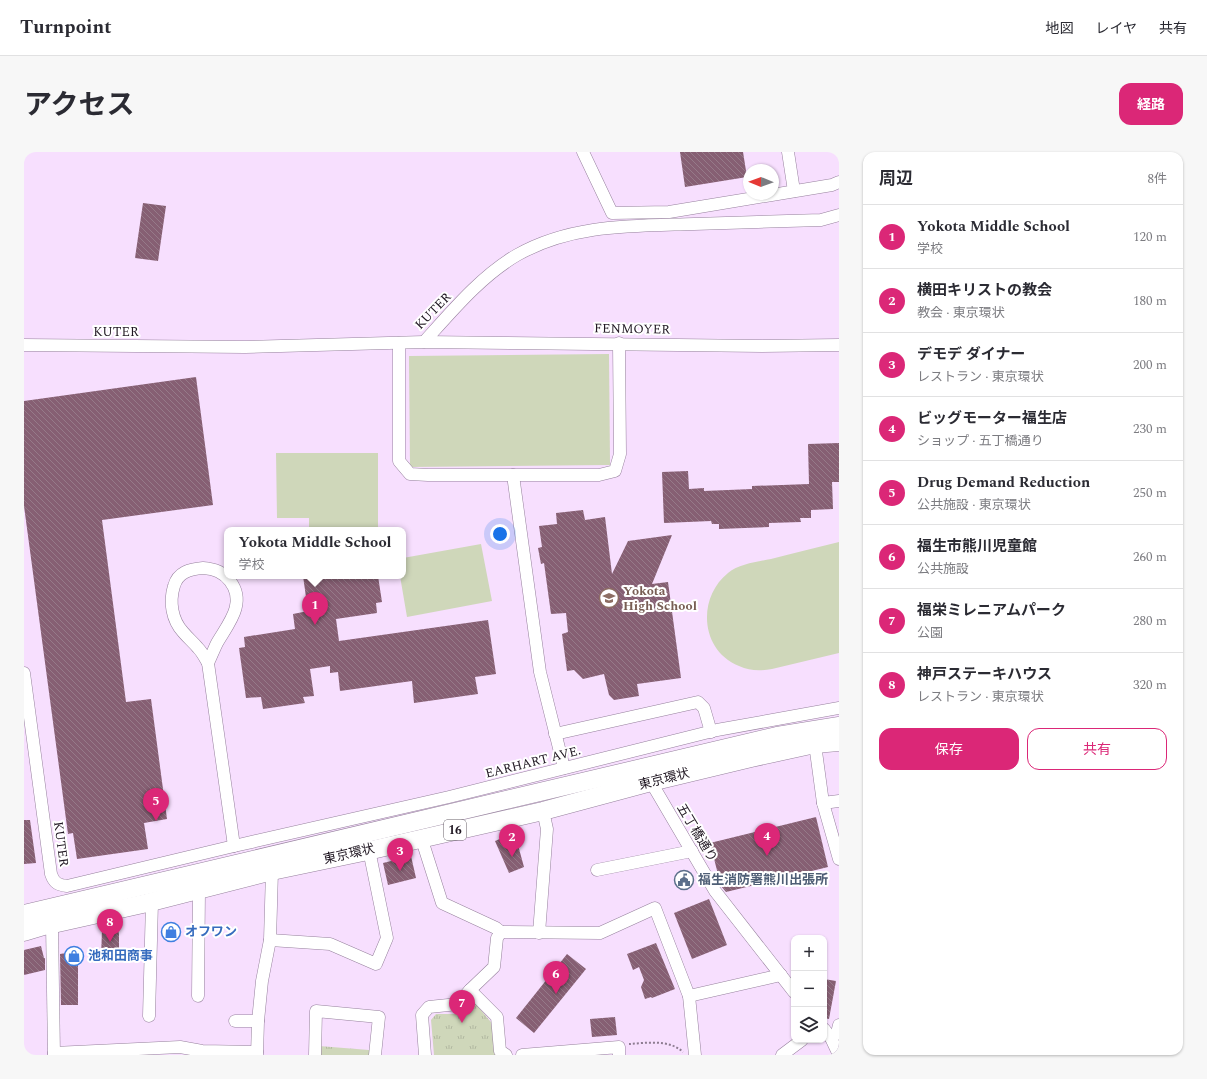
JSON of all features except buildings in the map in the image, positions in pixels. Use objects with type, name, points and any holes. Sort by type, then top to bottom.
[{"type":"highway","name":"東京環状","points":[[24,932],[52,924],[152,902],[272,871],[543,810],[649,774],[777,736],[839,726]]},
{"type":"highway","name":"東京環状","points":[[24,914],[356,836],[649,774],[814,744],[839,742]]},
{"type":"street","points":[[583,152],[612,213],[669,212],[839,182]]},
{"type":"street","points":[[788,152],[794,191]]},
{"type":"street","name":"KUTER","points":[[24,345],[239,347],[424,342],[459,303],[487,278],[516,256],[546,241],[580,231],[624,226],[821,220],[839,215]]},
{"type":"street","name":"FENMOYER","points":[[424,342],[619,343],[768,346],[839,345]]},
{"type":"street","points":[[399,343],[398,461],[410,474],[428,476],[599,475],[615,472],[620,454],[619,343]]},
{"type":"street","points":[[513,475],[540,672],[564,768]]},
{"type":"street","points":[[224,574],[215,569],[203,568],[184,572],[179,576],[174,584],[171,606],[174,618],[182,631],[198,648],[208,663],[234,846]]},
{"type":"street","points":[[208,663],[234,615],[237,605],[237,594],[229,579]]},
{"type":"street","name":"KUTER","points":[[24,673],[50,866],[54,881],[59,885],[75,885],[234,846]]},
{"type":"street","points":[[556,734],[698,702],[704,708],[711,732]]},
{"type":"street","name":"EARHART AVE.","points":[[234,846],[449,797],[711,732],[839,708]]},
{"type":"street","points":[[814,744],[823,802],[839,859]]},
{"type":"street","name":"五丁橋通り","points":[[649,774],[716,891],[791,988]]},
{"type":"street","points":[[823,802],[839,801]]},
{"type":"street","points":[[539,934],[546,829],[543,810]]},
{"type":"street","points":[[421,837],[442,903],[496,928],[501,932],[539,934],[600,933],[655,908],[689,996],[695,1055]]},
{"type":"street","points":[[270,940],[330,944],[376,964],[387,938],[369,850]]},
{"type":"street","points":[[597,870],[692,851]]},
{"type":"street","points":[[52,924],[54,1054],[180,1051],[257,1053],[262,980],[270,940],[272,871]]},
{"type":"street","points":[[198,996],[199,890]]},
{"type":"street","points":[[149,1016],[152,902]]},
{"type":"street","points":[[425,1055],[422,1015],[429,1007],[458,1004],[470,990],[494,968],[497,938],[501,932]]},
{"type":"street","points":[[689,996],[781,975]]},
{"type":"street","points":[[470,990],[497,1017],[500,1051],[506,1055]]},
{"type":"street","points":[[315,1055],[316,1011],[379,1017],[375,1055]]},
{"type":"street","points":[[235,1020],[258,1021]]},
{"type":"street","points":[[834,1032],[839,1055]]},
{"type":"street","points":[[782,1055],[798,1043]]},
{"type":"street","points":[[522,1055],[619,1051]]},
{"type":"path","points":[[619,1051],[627,1044],[654,1043],[671,1045],[686,1055]]},
{"type":"green space","points":[[609,354],[610,465],[410,467],[409,356]]},
{"type":"green space","points":[[276,453],[378,453],[378,527],[309,527],[309,518],[277,518]]},
{"type":"green space","points":[[839,542],[839,653],[772,669],[751,670],[743,668],[726,658],[716,648],[710,636],[707,623],[708,609],[711,596],[718,584],[728,573],[737,567]]},
{"type":"green space","points":[[481,544],[492,601],[407,617],[401,579],[406,579],[406,557]]},
{"type":"green space","points":[[471,998],[495,1027],[497,1055],[434,1055],[431,1020],[436,1014],[455,1014]]},
{"type":"green space","points":[[319,1046],[369,1050],[369,1055],[319,1055]]},
{"type":"place","name":"Yokota High School","points":[[609,598]]},
{"type":"place","name":"Yokota Middle School","points":[[315,625]]},
{"type":"place","name":"Drug Demand Reduction","points":[[156,821]]},
{"type":"place","name":"ビッグモーター福生店","points":[[767,856]]},
{"type":"place","name":"横田キリストの教会","points":[[512,857]]},
{"type":"place","name":"デモデ ダイナー","points":[[400,871]]},
{"type":"place","name":"福生消防署熊川出張所","points":[[684,880]]},
{"type":"place","name":"オフワン","points":[[171,932]]},
{"type":"place","name":"神戸ステーキハウス","points":[[110,942]]},
{"type":"place","name":"池和田商事","points":[[74,956]]},
{"type":"place","name":"福生市熊川児童館","points":[[556,994]]},
{"type":"place","name":"福栄ミレニアムパーク","points":[[462,1023]]}]
